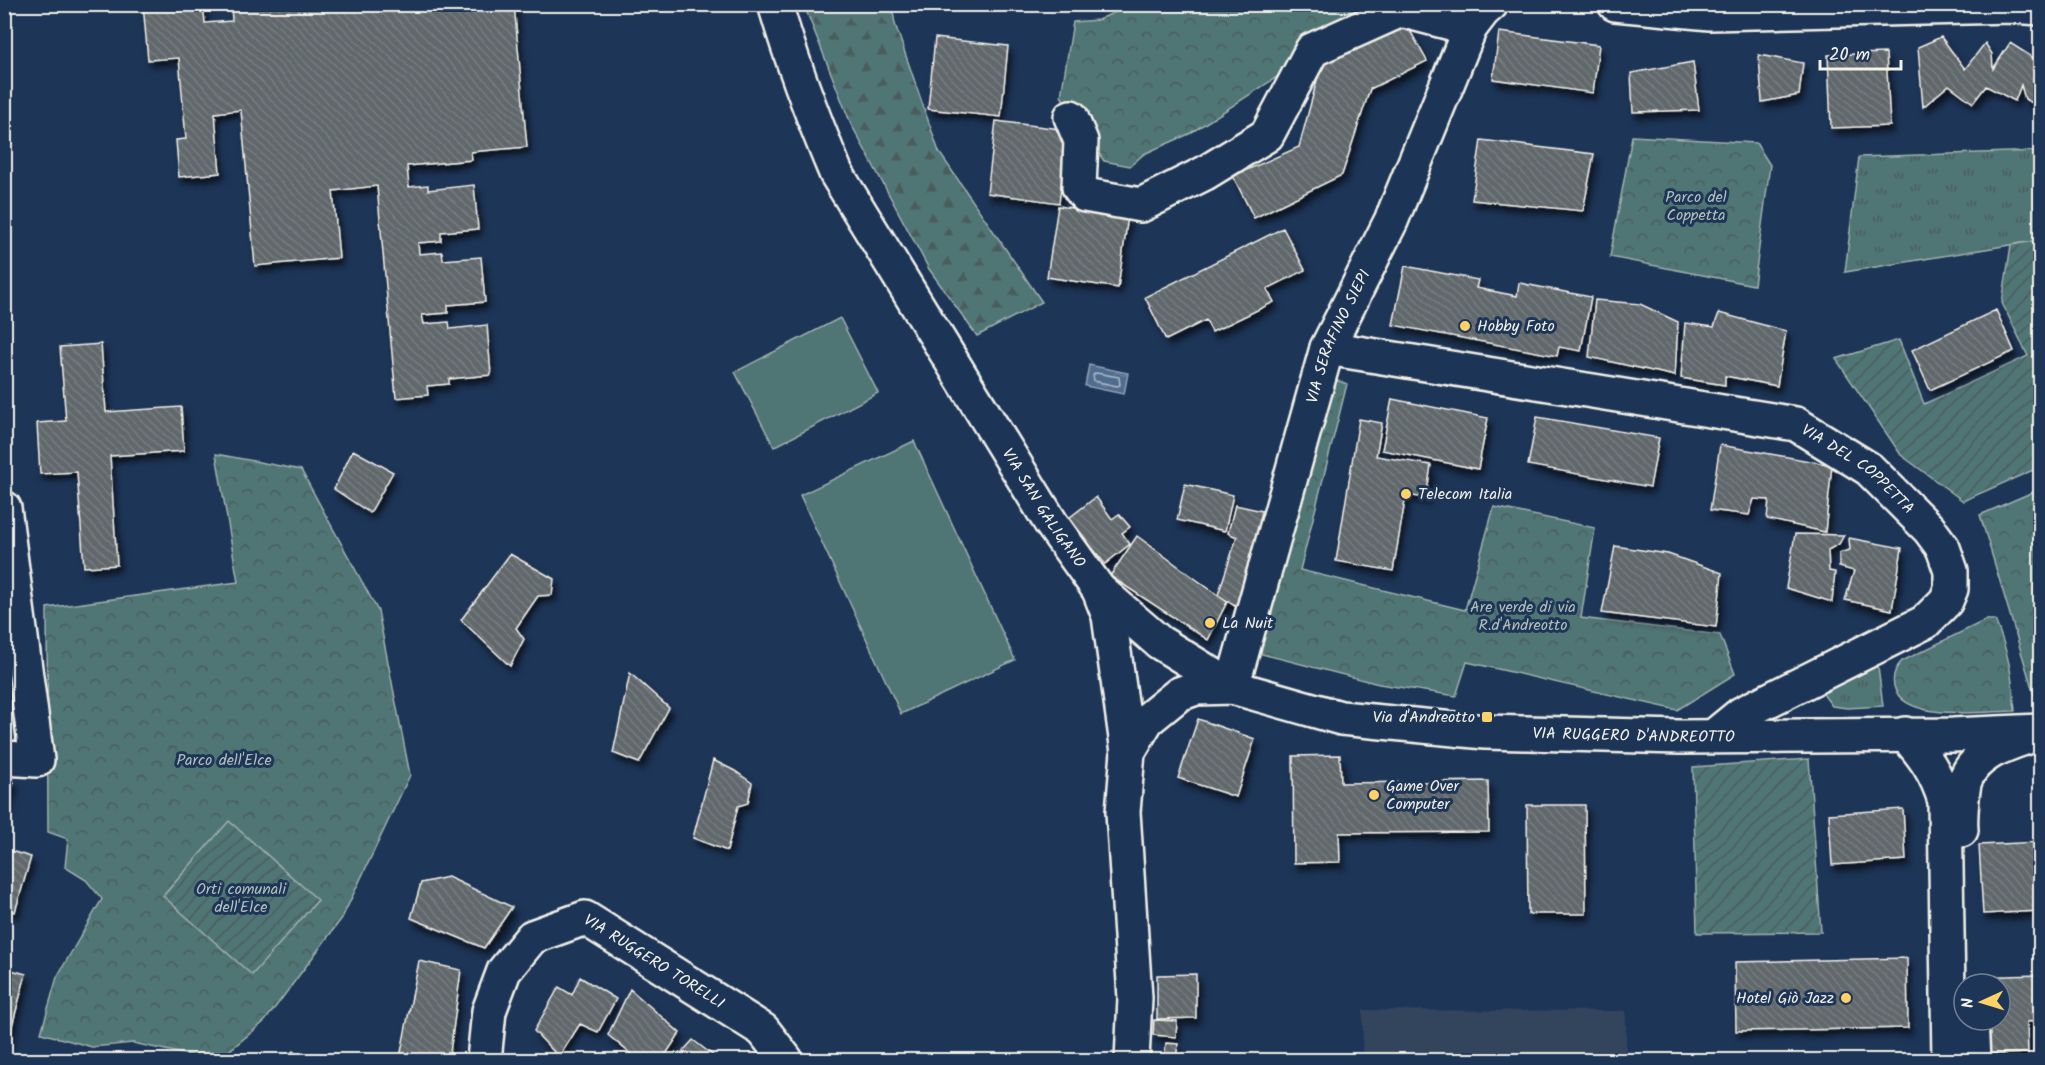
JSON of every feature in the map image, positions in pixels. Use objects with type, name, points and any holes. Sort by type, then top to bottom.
[{"type":"street","name":"VIA SAN GALIGANO","points":[[775,4],[810,110],[836,173],[1051,523],[1099,590],[1109,616],[1128,752],[1123,812],[1135,998],[1132,1060]]},
{"type":"street","points":[[1615,4],[1710,13],[1988,6],[2040,8]]},
{"type":"street","points":[[1071,117],[1081,141],[1079,187],[1085,195],[1141,205],[1205,174],[1267,135],[1312,50],[1401,10],[1481,16]]},
{"type":"street","name":"VIA SERAFINO SIEPI","points":[[1232,687],[1327,348],[1391,221],[1481,16]]},
{"type":"street","name":"VIA DEL COPPETTA","points":[[1327,348],[1796,424],[1869,469],[1914,514],[1943,548],[1951,571],[1951,589],[1946,600],[1925,622],[1741,714],[1714,736]]},
{"type":"street","points":[[4,508],[37,760],[4,758]]},
{"type":"street","name":"VIA RUGGERO D'ANDREOTTO","points":[[1099,590],[1158,642],[1232,687],[1341,718],[1485,732],[1653,737],[1953,735],[2040,731]]},
{"type":"street","name":"VIA RUGGERO D'ANDREOTTO","points":[[1128,752],[1147,720],[1179,694],[1196,688],[1232,687]]},
{"type":"street","points":[[1968,972],[1960,825],[1965,778],[1978,761],[1997,748],[2040,731]]},
{"type":"street","points":[[1905,734],[1926,758],[1938,779],[1946,801],[1949,1060]]},
{"type":"street","name":"VIA RUGGERO TORELLI","points":[[484,1060],[489,1011],[504,971],[532,937],[585,918],[763,1030],[786,1060]]},
{"type":"street","points":[[1972,1032],[1973,1060]]},
{"type":"shaded area","points":[[1363,1010],[1626,1011],[1626,1060],[1362,1060]]},
{"type":"green space","points":[[804,5],[892,5],[895,24],[939,152],[1042,302],[977,336],[929,269],[851,124]]},
{"type":"green space","points":[[1130,5],[1377,5],[1303,46],[1280,75],[1189,134],[1144,154],[1130,166],[1104,161],[1061,96],[1073,22],[1098,20]]},
{"type":"green space","name":"Parco del Coppetta","points":[[1632,136],[1756,143],[1770,165],[1754,285],[1610,257]]},
{"type":"green space","points":[[2040,151],[2040,240],[1845,272],[1859,157]]},
{"type":"green space","points":[[2040,240],[2040,467],[1963,501],[1901,455],[1836,359],[1899,340],[1924,404],[2028,356],[2002,303],[2011,245]]},
{"type":"green space","points":[[840,318],[878,393],[774,447],[735,372]]},
{"type":"green space","name":"Are verde di via R.d'Andreotto","points":[[1331,378],[1347,384],[1300,570],[1465,610],[1494,507],[1595,528],[1581,618],[1720,635],[1735,674],[1677,710],[1467,662],[1456,696],[1379,684],[1258,653]]},
{"type":"green space","points":[[914,441],[1015,660],[901,714],[800,495]]},
{"type":"green space","name":"Parco dell'Elce","points":[[216,454],[301,470],[378,611],[410,775],[342,918],[265,1021],[218,1060],[212,1060],[133,1043],[92,1047],[41,1033],[57,977],[102,899],[86,880],[65,867],[68,839],[48,832],[47,608],[238,582]]},
{"type":"green space","points":[[2040,489],[2040,708],[2038,708],[1980,515]]},
{"type":"green space","points":[[1986,620],[1995,620],[2004,643],[2011,675],[2015,711],[1966,713],[1928,710],[1912,706],[1901,698],[1893,679],[1902,661]]},
{"type":"green space","points":[[1878,667],[1883,706],[1847,708],[1832,706],[1823,694],[1834,678],[1845,671]]},
{"type":"green space","points":[[1809,759],[1821,932],[1697,933],[1693,767]]},
{"type":"green space","name":"Orti comunali dell'Elce","points":[[229,821],[318,900],[252,975],[163,896]]},
{"type":"water","points":[[1089,365],[1128,373],[1124,394],[1085,386]]},
{"type":"building","points":[[143,4],[203,4],[205,23],[232,21],[231,4],[514,4],[527,147],[471,152],[472,160],[407,166],[409,187],[428,185],[428,190],[474,185],[478,229],[441,232],[441,241],[418,243],[419,254],[442,252],[443,260],[481,257],[485,302],[448,305],[448,313],[422,315],[424,324],[449,322],[450,329],[487,325],[491,375],[449,379],[449,384],[427,386],[428,395],[396,398],[377,186],[333,191],[339,258],[255,266],[241,110],[215,113],[220,173],[179,177],[176,140],[186,139],[179,58],[148,60]]},
{"type":"building","points":[[1403,18],[1427,61],[1370,89],[1342,175],[1254,218],[1233,176],[1299,147],[1323,58]]},
{"type":"building","points":[[1499,32],[1599,45],[1593,93],[1493,79]]},
{"type":"building","points":[[1941,37],[1965,69],[1985,43],[1992,54],[1993,69],[2010,43],[2040,62],[2040,107],[2025,99],[2021,85],[2015,101],[1986,86],[1973,103],[1949,85],[1923,107],[1918,47]]},
{"type":"building","points":[[935,38],[1008,46],[1001,117],[928,109]]},
{"type":"building","points":[[1886,53],[1890,126],[1831,128],[1828,55]]},
{"type":"building","points":[[1759,55],[1803,63],[1799,95],[1762,102]]},
{"type":"building","points":[[1693,62],[1699,110],[1633,112],[1631,73]]},
{"type":"building","points":[[996,121],[1068,130],[1059,203],[987,193]]},
{"type":"building","points":[[1481,140],[1594,154],[1583,211],[1472,200]]},
{"type":"building","points":[[1058,206],[1128,216],[1118,288],[1047,277]]},
{"type":"building","points":[[1283,228],[1305,270],[1267,289],[1274,302],[1212,332],[1206,320],[1166,340],[1145,297]]},
{"type":"building","points":[[1405,266],[1478,280],[1476,288],[1517,296],[1519,283],[1591,297],[1581,351],[1559,347],[1557,356],[1393,325]]},
{"type":"building","points":[[1595,300],[1640,304],[1678,322],[1675,376],[1589,357]]},
{"type":"building","points":[[1996,310],[2014,351],[1930,390],[1912,350]]},
{"type":"building","points":[[1719,313],[1786,331],[1777,386],[1725,376],[1725,385],[1681,378],[1685,323],[1714,327]]},
{"type":"building","points":[[101,344],[106,412],[181,407],[184,451],[110,456],[117,565],[84,567],[77,472],[40,474],[37,423],[66,421],[60,347]]},
{"type":"building","points":[[1392,399],[1488,418],[1478,469],[1382,450]]},
{"type":"building","points":[[1537,417],[1659,438],[1650,487],[1528,465]]},
{"type":"building","points":[[1359,419],[1382,423],[1376,456],[1431,465],[1426,498],[1406,495],[1393,571],[1336,561]]},
{"type":"building","points":[[1720,445],[1832,465],[1825,532],[1767,519],[1769,500],[1754,499],[1749,515],[1710,510]]},
{"type":"building","points":[[353,450],[393,472],[370,513],[334,489]]},
{"type":"building","points":[[1185,484],[1233,495],[1225,531],[1177,520]]},
{"type":"building","points":[[1096,497],[1112,519],[1119,514],[1130,527],[1122,533],[1130,544],[1105,564],[1069,518]]},
{"type":"building","points":[[1235,505],[1272,513],[1244,612],[1218,595],[1237,537],[1228,533]]},
{"type":"building","points":[[1795,534],[1844,535],[1839,544],[1828,550],[1829,571],[1835,572],[1832,602],[1786,588]]},
{"type":"building","points":[[1137,536],[1227,602],[1208,640],[1110,576]]},
{"type":"building","points":[[1849,538],[1902,548],[1892,610],[1845,600],[1854,571],[1839,567],[1839,553],[1850,550]]},
{"type":"building","points":[[1615,546],[1668,554],[1722,573],[1716,627],[1602,613]]},
{"type":"building","points":[[510,554],[554,579],[552,595],[538,596],[516,628],[524,639],[510,666],[461,620]]},
{"type":"building","points":[[16,670],[20,713],[4,714],[4,671]]},
{"type":"building","points":[[630,673],[669,708],[639,763],[613,753]]},
{"type":"building","points":[[1198,719],[1255,739],[1236,797],[1178,778]]},
{"type":"building","points":[[1340,755],[1341,783],[1488,781],[1489,832],[1339,833],[1340,862],[1294,863],[1293,756]]},
{"type":"building","points":[[713,760],[752,783],[748,803],[738,806],[727,851],[693,838]]},
{"type":"building","points":[[4,779],[14,782],[4,814]]},
{"type":"building","points":[[1527,805],[1585,805],[1586,914],[1528,914]]},
{"type":"building","points":[[1903,809],[1906,860],[1832,865],[1829,814]]},
{"type":"building","points":[[2040,842],[2040,911],[1983,914],[1979,845]]},
{"type":"building","points":[[4,849],[31,857],[15,912],[4,909]]},
{"type":"building","points":[[448,877],[512,907],[484,948],[411,918],[421,883]]},
{"type":"building","points":[[1907,958],[1908,1028],[1736,1031],[1735,962]]},
{"type":"building","points":[[419,961],[461,970],[449,1060],[400,1057]]},
{"type":"building","points":[[4,968],[26,974],[5,1052],[4,1052]]},
{"type":"building","points":[[1196,974],[1196,1018],[1157,1019],[1157,975]]},
{"type":"building","points":[[2040,975],[2040,1021],[2027,1022],[2028,1053],[1974,1055],[1973,1032],[2012,1032],[2012,976]]},
{"type":"building","points":[[580,977],[616,999],[598,1032],[580,1024],[559,1057],[534,1031],[559,987],[572,995]]},
{"type":"building","points":[[630,989],[680,1033],[662,1060],[638,1060],[608,1035]]},
{"type":"building","points":[[1154,1020],[1177,1021],[1176,1037],[1153,1035]]},
{"type":"building","points":[[693,1040],[719,1060],[675,1060]]},
{"type":"building","points":[[1166,1043],[1178,1044],[1176,1060],[1164,1060]]},
{"type":"building","points":[[293,1051],[303,1060],[283,1060]]},
{"type":"place","name":"Hobby Foto","points":[[1465,326]]},
{"type":"place","name":"Telecom Italia","points":[[1406,494]]},
{"type":"place","name":"La Nuit","points":[[1210,623]]},
{"type":"place","name":"Via d'Andreotto","points":[[1487,717]]},
{"type":"place","name":"Game Over Computer","points":[[1374,795]]},
{"type":"place","name":"Hotel Giò Jazz","points":[[1846,998]]}]
